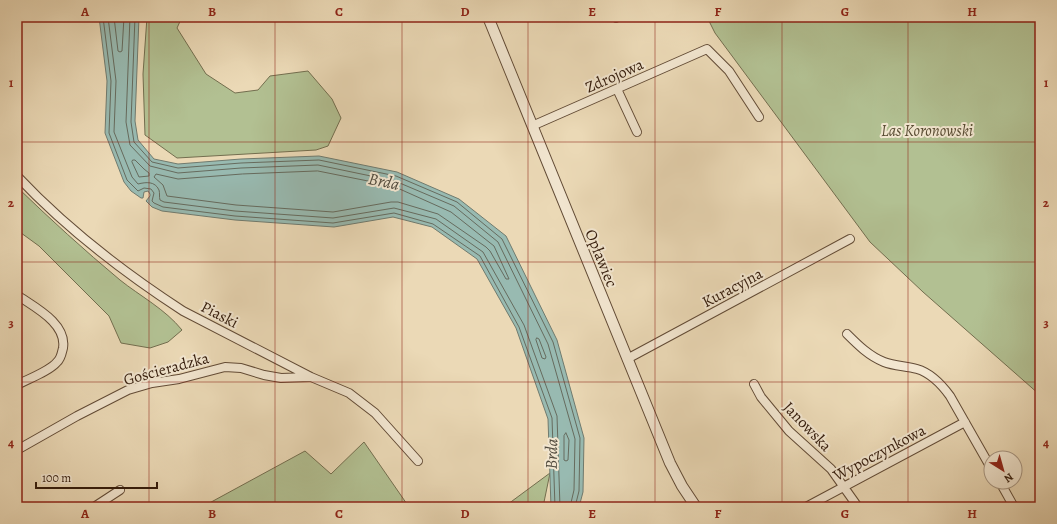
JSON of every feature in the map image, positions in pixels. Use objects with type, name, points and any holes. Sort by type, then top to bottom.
[{"type":"street","name":"Opławiec","points":[[488,17],[672,469],[696,507]]},
{"type":"street","name":"Zdrojowa","points":[[532,126],[617,90],[707,49],[729,71],[759,117]]},
{"type":"street","points":[[617,90],[637,132]]},
{"type":"street","name":"Piaski","points":[[17,176],[82,238],[164,299],[183,311],[311,377],[349,393],[375,413],[418,461]]},
{"type":"street","name":"Kuracyjna","points":[[627,359],[850,239]]},
{"type":"street","points":[[17,294],[55,324],[64,342],[62,353],[58,362],[43,372],[17,385]]},
{"type":"street","points":[[846,334],[865,352],[882,361],[919,370],[931,376],[944,387],[983,454]]},
{"type":"street","name":"Gościeradzka","points":[[17,450],[77,416],[128,390],[152,383],[179,380],[225,367],[241,368],[264,376],[280,378],[311,377]]},
{"type":"street","name":"Janowska","points":[[754,384],[761,397],[789,431],[824,462],[844,486],[858,507]]},
{"type":"street","name":"Wypoczynkowa","points":[[806,507],[965,422]]},
{"type":"street","points":[[94,507],[120,490]]},
{"type":"street","points":[[1004,490],[1014,507]]},
{"type":"green space","points":[[147,17],[182,17],[177,28],[206,74],[235,93],[258,90],[270,76],[308,71],[332,99],[341,118],[328,146],[316,150],[177,158],[145,135],[143,74]]},
{"type":"green space","name":"Las Koronowski","points":[[707,17],[1040,17],[1040,395],[923,292],[870,242],[715,33]]},
{"type":"green space","points":[[17,187],[93,257],[120,280],[160,309],[182,330],[168,342],[150,348],[121,343],[109,316],[39,246],[17,230]]},
{"type":"green space","points":[[364,442],[409,507],[202,507],[305,451],[331,474]]},
{"type":"green space","points":[[550,473],[543,507],[504,507]]},
{"type":"water","name":"Brda","points":[[99,17],[139,17],[135,121],[138,140],[154,159],[178,164],[241,159],[319,156],[397,172],[459,199],[506,236],[557,340],[584,438],[583,492],[579,507],[551,507],[548,419],[516,328],[477,259],[432,227],[393,217],[334,227],[235,220],[162,211],[152,207],[146,201],[150,196],[148,191],[144,192],[143,198],[141,198],[131,191],[124,182],[105,133],[107,81]]}]
